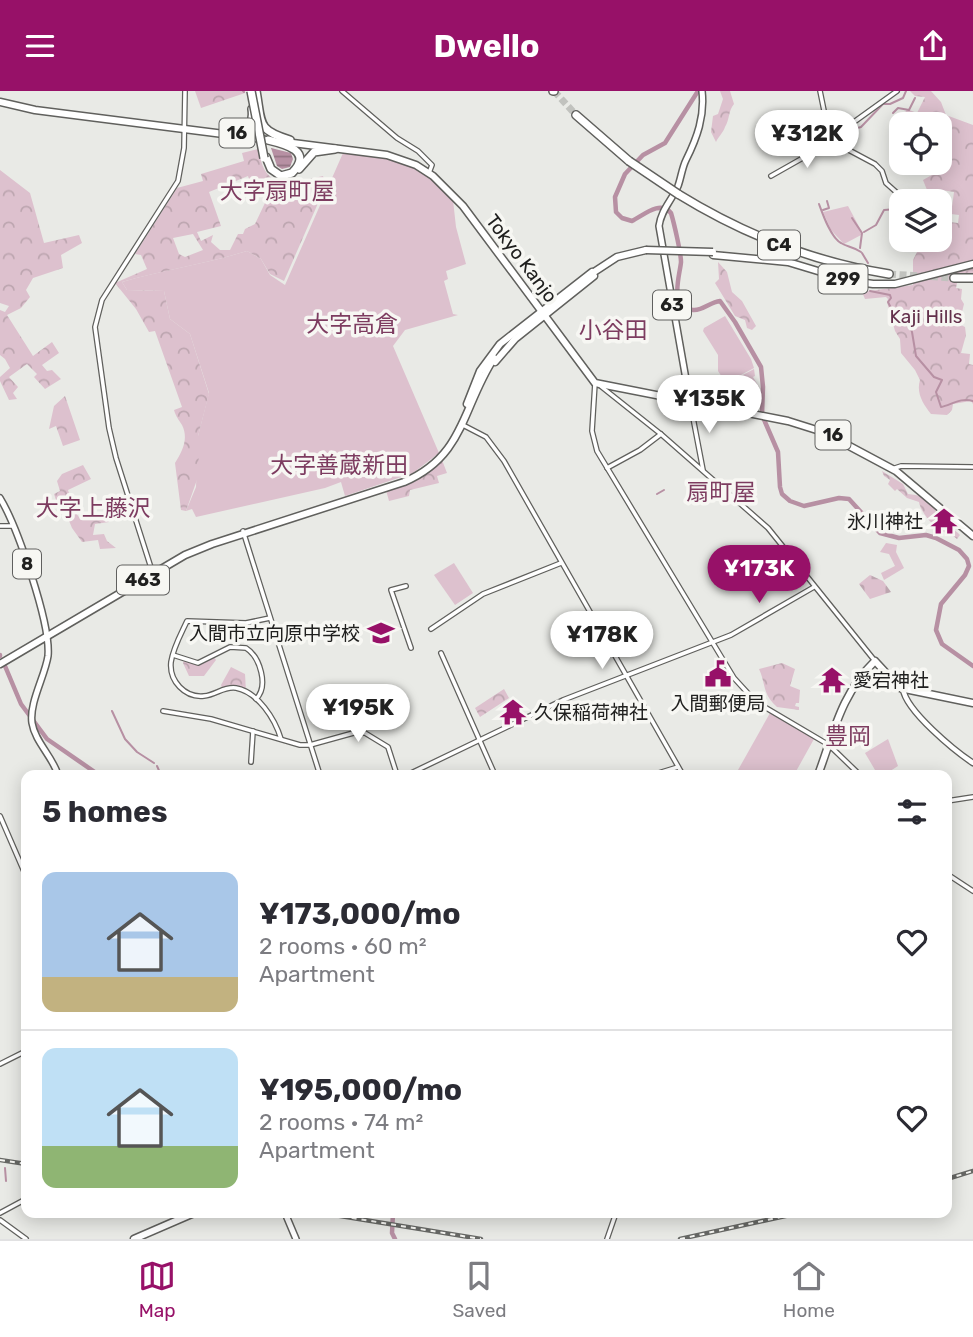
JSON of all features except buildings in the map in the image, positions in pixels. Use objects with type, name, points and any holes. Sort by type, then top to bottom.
[{"type":"highway","points":[[252,91],[256,111],[264,128],[290,140]]},
{"type":"highway","points":[[252,91],[265,158],[271,173],[287,178],[296,173],[314,152],[335,149]]},
{"type":"highway","name":"Tokyo Kanjo","points":[[0,101],[24,109],[390,154],[431,169],[546,311],[595,381]]},
{"type":"highway","points":[[236,133],[249,127],[256,111]]},
{"type":"highway","name":"C4","points":[[577,113],[630,159],[678,193],[745,227],[796,248],[889,272]]},
{"type":"highway","name":"Tokyo Kanjo","points":[[185,127],[392,156],[431,169]]},
{"type":"highway","points":[[265,158],[271,169],[280,176],[291,174],[299,165],[299,154],[293,147],[268,140]]},
{"type":"highway","name":"299","points":[[546,311],[617,257],[646,251],[775,257],[844,276],[876,281],[894,281],[973,263]]},
{"type":"highway","points":[[954,276],[973,275]]},
{"type":"highway","name":"463","points":[[504,345],[546,311]]},
{"type":"highway","name":"463","points":[[461,424],[480,371],[512,338]]},
{"type":"highway","name":"463","points":[[3,661],[183,553],[412,475],[436,458],[451,440],[494,356]]},
{"type":"highway","name":"16","points":[[595,381],[799,422],[823,430],[893,468],[973,535]]},
{"type":"highway","name":"16","points":[[595,381],[609,390],[690,401]]},
{"type":"highway","points":[[820,770],[849,692],[875,661],[892,682],[903,689],[973,703]]},
{"type":"highway","points":[[134,1239],[182,1218]]},
{"type":"main road","name":"63","points":[[690,401],[659,230],[665,207],[677,188],[696,140],[702,118],[702,91]]},
{"type":"main road","name":"8","points":[[0,498],[14,526],[28,567],[46,635],[47,659],[34,705],[32,724],[56,770]]},
{"type":"main road","points":[[903,689],[907,700],[942,740],[973,763]]},
{"type":"main road","points":[[287,1218],[296,1239]]},
{"type":"street","points":[[153,573],[116,458],[95,327],[102,300],[178,181],[183,163],[186,91]]},
{"type":"street","points":[[342,91],[397,138],[418,151],[431,169]]},
{"type":"street","points":[[820,91],[831,142]]},
{"type":"street","points":[[771,176],[831,142],[897,91]]},
{"type":"street","points":[[831,142],[854,151],[875,164],[893,189]]},
{"type":"street","points":[[595,381],[593,439],[607,468],[739,685],[752,699],[830,745],[855,770]]},
{"type":"street","points":[[609,390],[765,525],[875,661]]},
{"type":"street","points":[[690,401],[704,472]]},
{"type":"street","points":[[461,424],[480,432],[493,444],[680,770]]},
{"type":"street","points":[[607,468],[640,450],[661,434]]},
{"type":"street","points":[[893,468],[973,467]]},
{"type":"street","points":[[0,526],[14,526]]},
{"type":"street","points":[[243,532],[318,770]]},
{"type":"street","points":[[431,629],[483,594],[561,563]]},
{"type":"street","points":[[406,586],[391,590],[411,647]]},
{"type":"street","points":[[418,770],[479,743],[563,700],[738,632],[814,587]]},
{"type":"street","points":[[270,618],[246,623],[187,621],[173,656],[172,670],[178,686],[185,692],[205,696],[234,688],[246,692],[256,699],[273,722],[281,739]]},
{"type":"street","points":[[173,656],[198,663],[230,647],[246,648],[257,661],[263,685],[256,699]]},
{"type":"street","points":[[440,653],[492,770]]},
{"type":"street","points":[[163,711],[211,719],[300,745],[310,745],[354,732],[365,733],[388,747],[395,770]]},
{"type":"street","points":[[251,762],[253,731]]},
{"type":"street","points":[[668,770],[678,767]]},
{"type":"street","points":[[952,800],[973,797]]},
{"type":"street","points":[[0,816],[21,864]]},
{"type":"street","points":[[952,877],[973,891]]},
{"type":"street","points":[[0,1063],[21,1053]]},
{"type":"street","points":[[0,1213],[21,1202]]},
{"type":"street","points":[[607,1239],[614,1218]]},
{"type":"street","points":[[0,1220],[26,1239]]},
{"type":"green space","points":[[195,91],[244,91],[245,93],[201,108]]},
{"type":"green space","points":[[720,91],[730,91],[734,104],[727,124],[716,142],[711,132],[713,116],[718,114],[723,99]]},
{"type":"green space","name":"Kaji Hills","points":[[910,91],[931,91],[941,102],[945,112],[918,112],[925,97],[915,96]]},
{"type":"green space","name":"Kaji Hills","points":[[952,117],[973,125],[973,283],[957,283],[956,288],[962,289],[961,299],[964,304],[959,324],[965,327],[966,335],[961,353],[970,354],[969,364],[973,365],[973,404],[971,401],[953,404],[947,415],[931,414],[923,402],[919,389],[920,380],[901,353],[900,339],[895,331],[888,299],[865,299],[862,292],[913,285],[913,260],[917,252],[952,252],[952,222],[958,223],[959,215],[952,214],[954,192],[952,189],[927,189],[923,180],[932,175],[952,175]]},
{"type":"green space","points":[[258,149],[264,169],[280,186],[323,176],[326,185],[284,281],[270,274],[261,259],[247,251],[122,282],[127,290],[164,291],[170,319],[190,334],[209,394],[198,436],[199,474],[186,511],[181,510],[175,463],[182,450],[185,435],[174,410],[182,407],[155,331],[149,332],[136,309],[115,283],[147,269],[141,255],[135,254],[177,188],[203,181],[201,174],[244,161],[242,153]],"holes":[[[248,176],[253,191],[273,186],[255,224],[245,229],[243,234],[238,234],[230,250],[220,250],[211,242],[213,235],[201,241],[197,232],[221,226],[209,192]],[[193,234],[203,250],[185,257],[179,254],[173,238]]]},
{"type":"green space","points":[[343,153],[389,158],[406,163],[429,175],[453,200],[456,227],[466,264],[446,271],[448,279],[444,281],[453,314],[458,315],[405,330],[393,346],[439,453],[413,473],[345,496],[341,482],[196,517],[192,509],[186,511],[196,487],[198,436],[209,393],[190,334],[170,319],[164,291],[127,290],[122,282],[247,251],[261,259],[270,275],[285,285]]},
{"type":"green space","points":[[0,170],[30,193],[44,243],[79,235],[82,243],[61,255],[63,268],[33,278],[26,290],[30,297],[21,308],[7,315],[33,356],[52,342],[59,353],[42,365],[61,379],[45,389],[34,377],[37,374],[27,364],[9,377],[18,387],[13,393],[17,399],[9,400],[0,381],[0,377],[10,368],[0,355],[0,310],[5,312],[9,306],[0,303]]},
{"type":"green space","points":[[848,206],[863,234],[844,244],[831,230],[823,212]]},
{"type":"green space","points":[[718,262],[727,272],[732,292],[742,301],[756,326],[752,330],[747,328],[745,320],[735,316],[715,283],[719,279]]},
{"type":"green space","points":[[725,316],[754,368],[726,383],[718,371],[718,355],[703,331]]},
{"type":"green space","points":[[754,369],[753,377],[759,387],[754,399],[744,404],[744,391],[741,390],[737,378]]},
{"type":"green space","points":[[65,396],[80,440],[63,446],[56,426],[49,429],[54,406]]},
{"type":"green space","points":[[442,460],[447,473],[437,476],[439,483],[410,490],[409,496],[389,501],[386,490],[418,478]]},
{"type":"green space","points":[[83,465],[91,479],[68,490],[73,507],[81,510],[76,513],[81,520],[90,514],[93,518],[107,519],[109,522],[95,524],[93,535],[104,534],[107,541],[116,548],[100,549],[98,540],[82,542],[72,528],[63,506],[58,506],[54,494],[60,491],[57,481],[62,474]]},
{"type":"green space","points":[[882,471],[903,484],[908,494],[928,500],[940,521],[960,535],[957,539],[931,522],[919,502],[907,498],[897,489],[895,491]]},
{"type":"green space","points":[[886,543],[897,545],[896,552],[904,568],[884,580],[881,573],[895,566],[889,554],[880,552]]},
{"type":"green space","points":[[454,563],[473,593],[455,605],[434,575]]},
{"type":"green space","points":[[870,575],[883,581],[891,592],[870,599],[859,584]]},
{"type":"green space","points":[[214,657],[216,660],[204,676],[189,676],[183,663],[184,660],[198,663]]},
{"type":"green space","points":[[782,663],[795,669],[790,686],[800,690],[799,703],[795,706],[799,707],[799,710],[777,707],[767,693],[759,669]]},
{"type":"green space","points":[[231,667],[245,674],[246,691],[222,688],[221,685]]},
{"type":"green space","points":[[504,689],[509,698],[480,717],[475,708]]},
{"type":"green space","points":[[770,713],[814,739],[797,770],[738,770]]},
{"type":"green space","points":[[888,739],[898,766],[892,770],[875,770],[865,753]]},
{"type":"shaded area","points":[[271,148],[291,153],[293,159],[290,167],[282,169],[277,166]]},
{"type":"waterway","points":[[698,91],[665,143],[643,155],[625,174],[615,197],[616,212],[622,218],[632,221],[657,208],[667,209],[671,213],[681,258],[677,290],[680,303],[685,308],[697,310],[720,301],[761,367],[762,415],[778,452],[782,494],[790,501],[804,506],[839,498],[849,499],[880,533],[899,538],[926,535],[959,550],[967,559],[969,566],[965,575],[941,604],[936,630],[942,644],[973,666]]},
{"type":"waterway","points":[[844,132],[861,127],[883,104],[903,98],[906,91]]},
{"type":"waterway","points":[[894,112],[898,108],[909,110],[915,98]]},
{"type":"waterway","points":[[823,210],[829,208],[827,201]]},
{"type":"waterway","points":[[819,204],[837,240],[861,252]]},
{"type":"waterway","points":[[864,232],[876,225],[884,210],[889,210]]},
{"type":"waterway","points":[[852,218],[862,233],[860,248]]},
{"type":"waterway","points":[[862,253],[868,263]]},
{"type":"waterway","points":[[870,291],[890,295],[888,302],[892,310],[904,311],[912,332],[916,356],[934,377],[942,380],[936,392],[941,407],[960,401],[973,401]]},
{"type":"waterway","points":[[657,494],[664,490]]},
{"type":"waterway","points":[[5,666],[21,704],[47,739],[92,770]]},
{"type":"waterway","points":[[112,711],[125,739],[137,752],[154,763]]},
{"type":"waterway","points":[[157,766],[159,770]]},
{"type":"waterway","points":[[5,1168],[6,1181]]},
{"type":"waterway","points":[[393,1218],[392,1233],[395,1239]]},
{"type":"tunnel","points":[[554,91],[576,115]]},
{"type":"tunnel","points":[[889,274],[954,278]]},
{"type":"railway","points":[[0,1160],[21,1163]]},
{"type":"railway","points":[[952,1177],[973,1171]]},
{"type":"railway","points":[[353,1218],[481,1239]]},
{"type":"railway","points":[[680,1239],[776,1218]]},
{"type":"place","name":"氷川神社","points":[[944,521]]},
{"type":"place","name":"入間市立向原中学校","points":[[381,633]]},
{"type":"place","name":"入間郵便局","points":[[718,674]]},
{"type":"place","name":"愛宕神社","points":[[832,680]]},
{"type":"place","name":"久保稲荷神社","points":[[513,712]]},
{"type":"district","name":"大字扇町屋","points":[[277,191]]},
{"type":"district","name":"大字高倉","points":[[352,324]]},
{"type":"district","name":"小谷田","points":[[613,330]]},
{"type":"district","name":"大字善蔵新田","points":[[339,465]]},
{"type":"district","name":"扇町屋","points":[[721,492]]},
{"type":"district","name":"大字上藤沢","points":[[93,508]]},
{"type":"district","name":"豊岡","points":[[848,736]]}]
